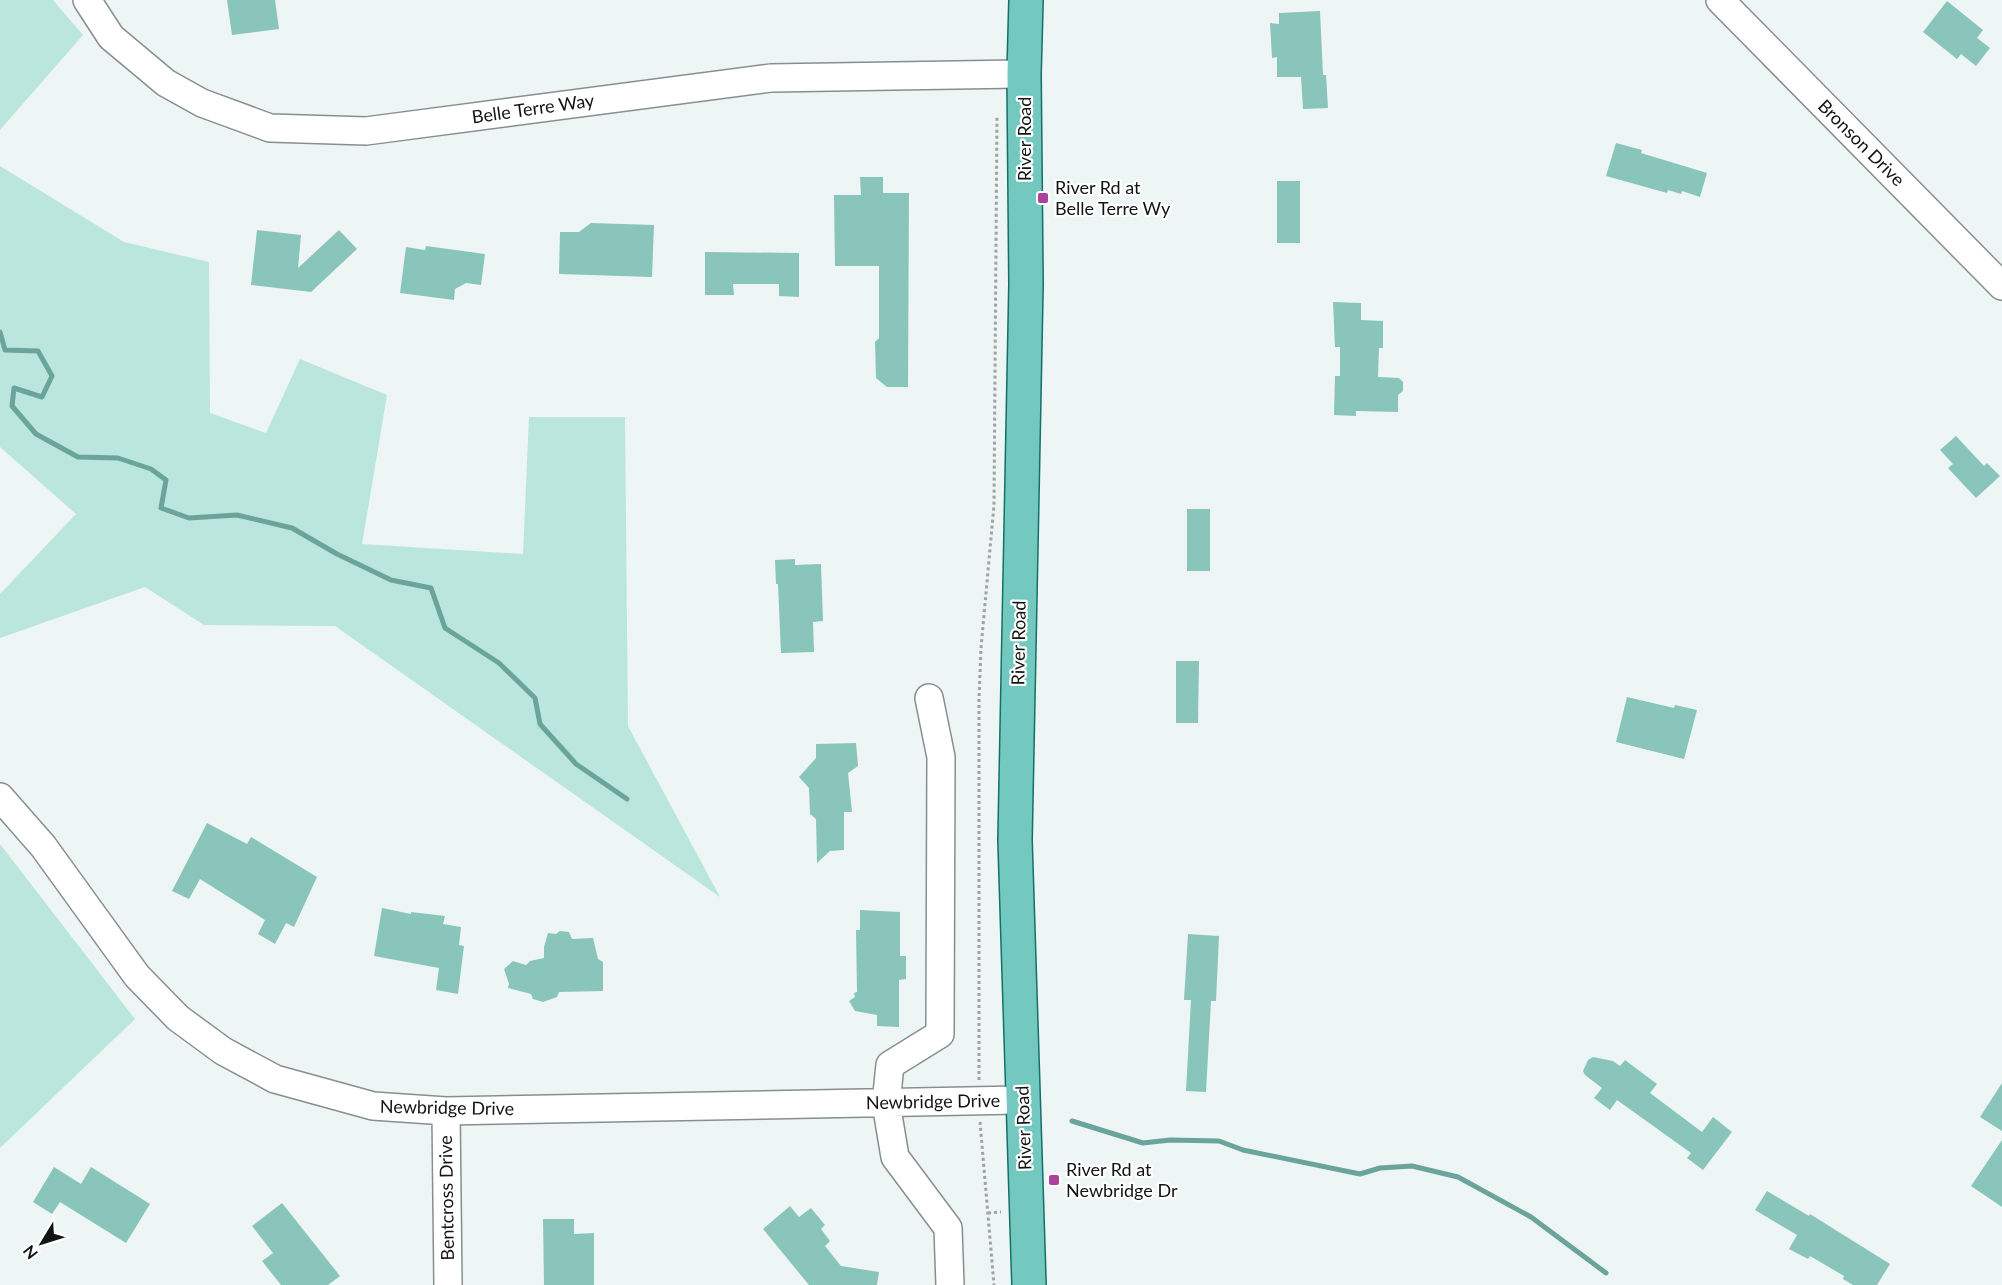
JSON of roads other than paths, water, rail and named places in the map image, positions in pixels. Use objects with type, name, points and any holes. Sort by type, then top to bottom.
[{"type":"main road","name":"River Road","points":[[1026,0],[1011,75],[1026,284],[1015,840],[1029,1285]]},
{"type":"street","name":"Belle Terre Way","points":[[87,0],[111,37],[166,83],[202,103],[270,128],[366,131],[771,78],[1011,75]]},
{"type":"street","name":"Bronson Drive","points":[[1720,0],[2002,286]]},
{"type":"street","points":[[929,698],[941,757],[940,1034],[890,1065],[886,1103],[895,1157],[948,1228],[950,1285]]},
{"type":"street","name":"Newbridge Drive","points":[[0,797],[43,846],[138,976],[178,1018],[223,1051],[275,1079],[373,1106],[446,1111],[1023,1100]]},
{"type":"street","name":"Bentcross Drive","points":[[446,1111],[448,1285]]},
{"type":"waterway","points":[[0,332],[5,350],[38,351],[52,376],[42,397],[14,388],[12,406],[36,434],[78,457],[118,458],[151,469],[166,480],[161,508],[189,518],[237,515],[292,528],[337,554],[391,580],[431,588],[445,628],[499,663],[535,698],[540,724],[576,764],[627,799]]},
{"type":"waterway","points":[[1072,1121],[1143,1143],[1170,1140],[1219,1141],[1243,1150],[1360,1174],[1380,1168],[1412,1166],[1458,1177],[1531,1217],[1606,1273]]},
{"type":"place","name":"River Rd at Belle Terre Wy","points":[[1043,198]]},
{"type":"place","name":"River Rd at Newbridge Dr","points":[[1054,1180]]}]
